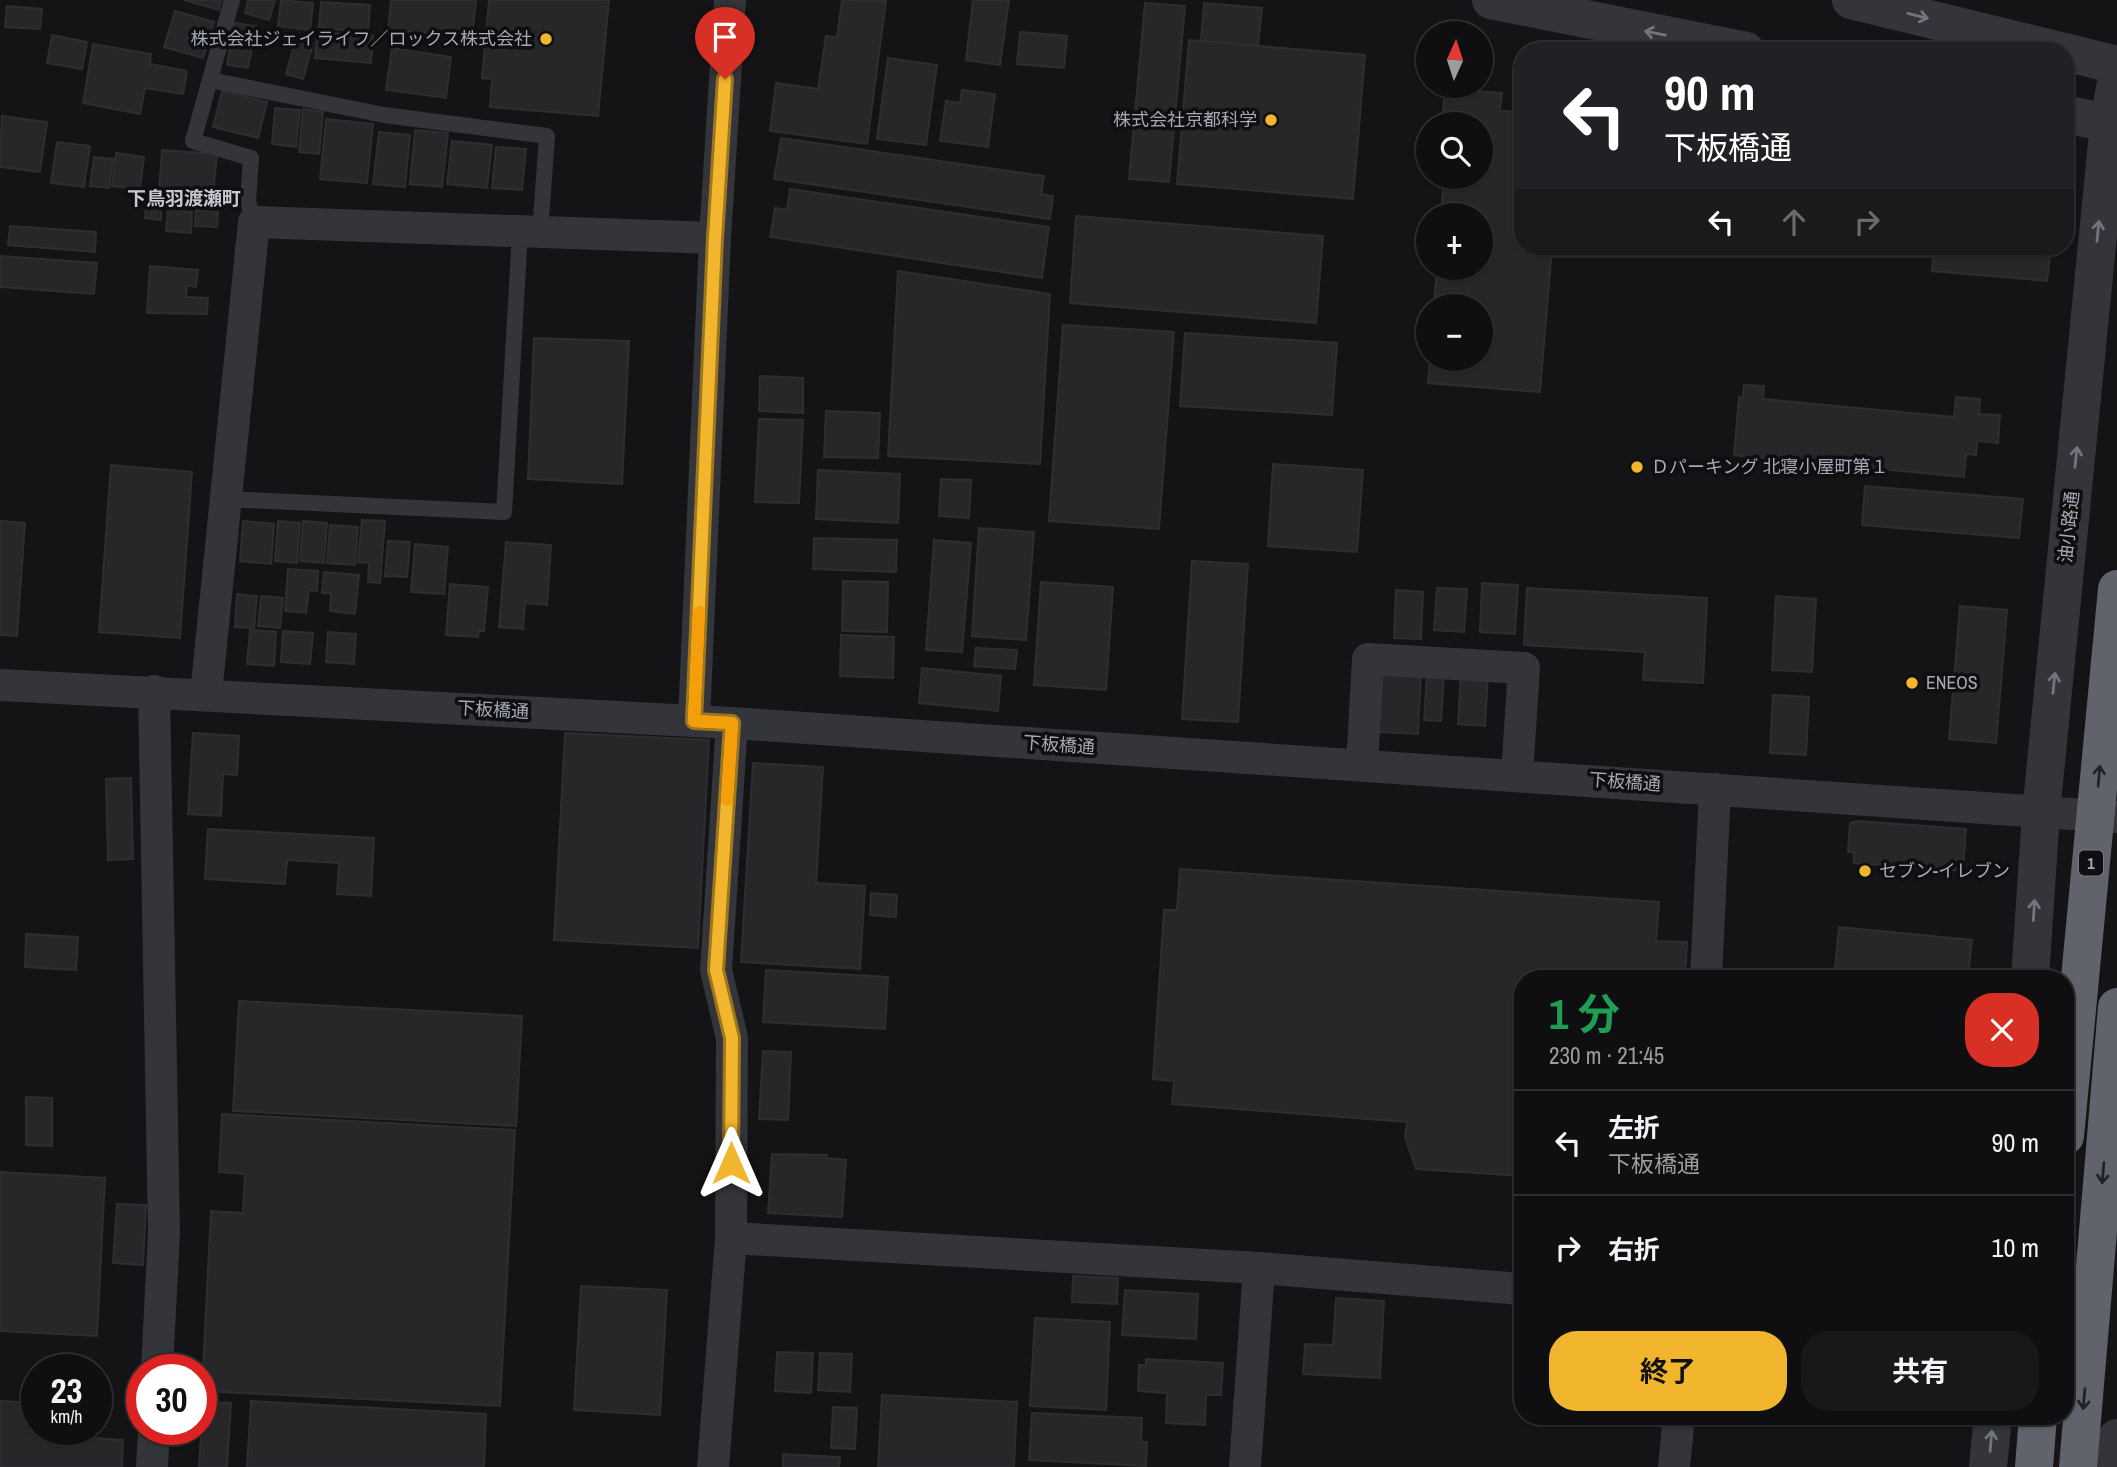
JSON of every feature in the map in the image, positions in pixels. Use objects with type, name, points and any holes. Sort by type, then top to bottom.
[{"type":"highway","name":"1","points":[[2074,1041],[2117,589]]},
{"type":"highway","points":[[2078,1467],[2117,1007]]},
{"type":"highway","points":[[2034,1467],[2037,1425]]},
{"type":"street","points":[[694,721],[715,238],[730,0]]},
{"type":"street","points":[[1491,0],[1585,9],[1712,42]]},
{"type":"street","points":[[1851,0],[2023,42]]},
{"type":"street","points":[[2074,54],[2117,65]]},
{"type":"street","name":"油小路通","points":[[2031,970],[2041,813],[2117,76]]},
{"type":"street","points":[[2074,116],[2113,124]]},
{"type":"street","points":[[206,694],[254,222],[715,238]]},
{"type":"street","points":[[1362,765],[1368,659],[1524,668],[1517,775]]},
{"type":"street","name":"下板橋通","points":[[0,685],[732,723],[2117,817]]},
{"type":"street","points":[[154,691],[164,1232],[158,1354]]},
{"type":"street","points":[[713,1467],[731,1238],[732,1038],[716,970],[732,723]]},
{"type":"street","points":[[1706,970],[1715,789]]},
{"type":"street","points":[[731,1238],[1259,1268],[1514,1288]]},
{"type":"street","points":[[1245,1467],[1259,1268]]},
{"type":"street","points":[[1674,1467],[1678,1425]]},
{"type":"street","points":[[1988,1467],[1992,1425]]},
{"type":"street","points":[[2115,1467],[2117,1438]]},
{"type":"street","points":[[152,1467],[153,1445]]},
{"type":"lane","points":[[232,0],[193,141],[251,158],[248,201],[254,222]]},
{"type":"lane","points":[[210,80],[384,115],[547,136],[530,233],[504,512],[226,499]]},
{"type":"building","points":[[184,0],[221,0],[219,10]]},
{"type":"building","points":[[248,0],[275,0],[269,20],[245,13]]},
{"type":"building","points":[[281,0],[313,3],[310,30],[278,26]]},
{"type":"building","points":[[391,0],[476,0],[472,37],[388,30]]},
{"type":"building","name":"株式会社ジェイライフ／ロックス株式会社","points":[[489,0],[609,0],[598,116],[490,107],[492,79],[482,78]]},
{"type":"building","points":[[842,0],[886,1],[867,144],[770,131],[776,83],[818,89],[826,36],[837,37]]},
{"type":"building","points":[[973,0],[1009,0],[1000,65],[966,60]]},
{"type":"building","points":[[321,2],[370,5],[368,32],[319,28]]},
{"type":"building","points":[[1145,3],[1185,6],[1169,182],[1129,179]]},
{"type":"building","points":[[1204,3],[1262,8],[1258,46],[1201,41]]},
{"type":"building","points":[[7,6],[42,9],[40,29],[5,27]]},
{"type":"building","points":[[175,11],[214,22],[203,58],[164,47]]},
{"type":"building","points":[[234,23],[256,26],[248,68],[227,65]]},
{"type":"building","points":[[317,32],[373,36],[371,63],[315,58]]},
{"type":"building","points":[[1020,32],[1067,36],[1064,68],[1017,64]]},
{"type":"building","points":[[52,35],[87,42],[82,69],[47,63]]},
{"type":"building","points":[[296,39],[313,44],[303,79],[286,74]]},
{"type":"building","name":"株式会社京都科学","points":[[1189,40],[1365,55],[1353,199],[1177,184]]},
{"type":"building","points":[[93,44],[151,54],[150,64],[187,71],[183,94],[145,88],[140,114],[83,103]]},
{"type":"building","points":[[392,48],[451,57],[446,98],[386,90]]},
{"type":"building","points":[[888,58],[937,65],[926,145],[877,139]]},
{"type":"building","points":[[962,90],[995,94],[988,147],[940,141],[946,101],[960,103]]},
{"type":"building","points":[[222,91],[267,102],[258,138],[213,127]]},
{"type":"building","points":[[1493,92],[1502,93],[1500,111],[1514,112],[1514,256],[1551,256],[1540,392],[1428,383],[1429,371],[1493,371],[1493,294],[1435,294],[1436,280],[1493,280],[1493,203],[1442,203],[1443,189],[1493,189],[1493,112],[1443,112],[1444,98],[1493,98]]},
{"type":"building","points":[[275,108],[300,110],[296,147],[272,144]]},
{"type":"building","points":[[303,109],[323,112],[319,154],[299,152]]},
{"type":"building","points":[[2,116],[47,122],[40,172],[0,167]]},
{"type":"building","points":[[326,119],[373,124],[367,183],[320,179]]},
{"type":"building","points":[[415,130],[448,133],[442,187],[410,184]]},
{"type":"building","points":[[379,132],[410,135],[405,187],[373,184]]},
{"type":"building","points":[[781,138],[1044,176],[1041,194],[1053,196],[1050,219],[774,179]]},
{"type":"building","points":[[452,141],[492,145],[487,188],[447,184]]},
{"type":"building","points":[[57,142],[90,146],[84,187],[51,183]]},
{"type":"building","points":[[496,147],[526,149],[522,190],[492,188]]},
{"type":"building","points":[[162,150],[217,154],[213,195],[159,191]]},
{"type":"building","points":[[116,153],[144,157],[140,189],[112,186]]},
{"type":"building","points":[[94,157],[113,159],[109,188],[90,186]]},
{"type":"building","points":[[790,189],[1049,227],[1042,278],[770,237],[775,208],[787,210]]},
{"type":"building","points":[[146,208],[161,209],[161,220],[145,218]]},
{"type":"building","points":[[168,210],[192,212],[191,233],[166,231]]},
{"type":"building","points":[[196,210],[218,212],[217,227],[195,226]]},
{"type":"building","points":[[1076,216],[1323,236],[1316,323],[1070,303]]},
{"type":"building","points":[[10,226],[96,232],[95,252],[8,245]]},
{"type":"building","points":[[0,256],[97,263],[94,294],[0,287]]},
{"type":"building","points":[[1933,256],[2050,256],[2047,281],[1932,271]]},
{"type":"building","points":[[150,266],[198,270],[196,287],[187,285],[186,297],[208,298],[207,314],[147,313]]},
{"type":"building","points":[[898,271],[1050,294],[1040,464],[888,456]]},
{"type":"building","points":[[1063,325],[1174,332],[1159,529],[1049,521]]},
{"type":"building","points":[[1185,333],[1337,343],[1332,415],[1180,406]]},
{"type":"building","points":[[534,338],[629,341],[622,484],[528,479]]},
{"type":"building","points":[[760,376],[803,378],[803,413],[759,411]]},
{"type":"building","points":[[1744,385],[1764,386],[1763,399],[1954,417],[1956,397],[1980,399],[1979,414],[2000,415],[1998,443],[1977,441],[1976,455],[1966,454],[1964,477],[1734,455],[1739,397],[1743,398]]},
{"type":"building","points":[[826,411],[880,413],[878,458],[824,457]]},
{"type":"building","points":[[759,419],[803,420],[799,503],[755,502]]},
{"type":"building","points":[[1273,464],[1363,470],[1357,552],[1268,546]]},
{"type":"building","points":[[111,465],[192,472],[180,638],[99,632]]},
{"type":"building","points":[[818,470],[900,474],[898,523],[816,519]]},
{"type":"building","points":[[941,479],[971,480],[969,518],[939,516]]},
{"type":"building","points":[[1865,486],[2023,499],[2019,538],[1862,525]]},
{"type":"building","points":[[362,520],[385,521],[380,583],[368,582],[369,563],[358,562]]},
{"type":"building","points":[[0,521],[25,523],[17,636],[0,635]]},
{"type":"building","points":[[243,521],[274,524],[271,564],[240,561]]},
{"type":"building","points":[[278,521],[300,523],[297,563],[275,561]]},
{"type":"building","points":[[303,521],[327,523],[324,563],[300,561]]},
{"type":"building","points":[[330,525],[358,527],[355,565],[327,563]]},
{"type":"building","points":[[979,528],[1034,532],[1026,640],[972,636]]},
{"type":"building","points":[[814,538],[897,540],[896,572],[813,569]]},
{"type":"building","points":[[934,540],[971,543],[962,652],[926,650]]},
{"type":"building","points":[[388,541],[410,542],[407,577],[385,576]]},
{"type":"building","points":[[506,542],[551,545],[547,605],[525,603],[523,629],[499,627]]},
{"type":"building","points":[[415,544],[448,547],[444,594],[411,592]]},
{"type":"building","points":[[1192,561],[1248,564],[1238,722],[1182,719]]},
{"type":"building","points":[[288,569],[318,571],[317,591],[309,590],[306,613],[285,611]]},
{"type":"building","points":[[324,572],[359,575],[355,614],[330,611],[331,593],[322,593]]},
{"type":"building","points":[[843,581],[888,582],[887,632],[842,631]]},
{"type":"building","points":[[1041,582],[1113,587],[1106,690],[1034,685]]},
{"type":"building","points":[[1482,583],[1518,585],[1515,634],[1480,632]]},
{"type":"building","points":[[450,584],[488,587],[484,631],[479,631],[478,637],[446,635]]},
{"type":"building","points":[[1437,588],[1467,589],[1464,632],[1434,630]]},
{"type":"building","points":[[1527,588],[1707,598],[1703,683],[1643,680],[1645,652],[1524,645]]},
{"type":"building","points":[[1396,590],[1423,592],[1421,639],[1394,638]]},
{"type":"building","points":[[237,594],[257,596],[254,628],[235,627]]},
{"type":"building","points":[[261,596],[283,598],[280,628],[258,626]]},
{"type":"building","points":[[1776,596],[1816,599],[1812,672],[1772,670]]},
{"type":"building","points":[[1960,606],[2007,610],[1996,743],[1949,739]]},
{"type":"building","points":[[250,630],[276,632],[274,666],[247,664]]},
{"type":"building","points":[[283,631],[313,633],[310,664],[281,662]]},
{"type":"building","points":[[328,632],[356,634],[354,664],[326,662]]},
{"type":"building","points":[[841,635],[894,637],[893,678],[840,676]]},
{"type":"building","points":[[976,648],[1017,650],[1015,669],[974,666]]},
{"type":"building","points":[[922,668],[1001,676],[998,711],[919,703]]},
{"type":"building","points":[[1383,672],[1421,674],[1418,734],[1379,732]]},
{"type":"building","points":[[1427,673],[1444,674],[1441,721],[1424,720]]},
{"type":"building","points":[[1461,673],[1488,674],[1485,726],[1458,724]]},
{"type":"building","points":[[1773,695],[1809,697],[1806,755],[1770,753]]},
{"type":"building","points":[[193,733],[239,736],[237,775],[223,774],[221,816],[188,814]]},
{"type":"building","points":[[565,733],[709,740],[698,948],[554,940]]},
{"type":"building","points":[[753,763],[823,767],[816,883],[865,886],[860,969],[741,962]]},
{"type":"building","points":[[131,778],[133,859],[108,860],[106,779]]},
{"type":"building","points":[[1857,821],[1966,829],[1963,871],[1854,863],[1854,852],[1848,852],[1850,823]]},
{"type":"building","points":[[208,829],[374,838],[371,896],[337,894],[339,863],[287,860],[285,884],[205,879]]},
{"type":"building","points":[[1180,869],[1659,902],[1656,941],[1687,942],[1685,970],[1514,970],[1514,1175],[1416,1169],[1405,1137],[1407,1122],[1172,1104],[1174,1081],[1153,1079],[1164,910],[1177,910]]},
{"type":"building","points":[[871,893],[897,895],[896,917],[870,915]]},
{"type":"building","points":[[1839,927],[1972,940],[1969,970],[1835,970]]},
{"type":"building","points":[[26,934],[78,937],[76,970],[25,967]]},
{"type":"building","points":[[766,970],[888,977],[885,1029],[763,1022]]},
{"type":"building","points":[[239,1001],[522,1016],[516,1126],[233,1111]]},
{"type":"building","points":[[763,1051],[791,1052],[788,1120],[759,1119]]},
{"type":"building","points":[[26,1097],[52,1098],[52,1146],[26,1145]]},
{"type":"building","points":[[222,1114],[515,1130],[500,1406],[217,1392],[217,1354],[204,1354],[211,1211],[243,1213],[245,1174],[219,1172]]},
{"type":"building","points":[[772,1154],[827,1155],[826,1158],[846,1160],[842,1217],[768,1213]]},
{"type":"building","points":[[0,1172],[105,1178],[97,1336],[0,1331]]},
{"type":"building","points":[[117,1204],[146,1205],[143,1265],[113,1263]]},
{"type":"building","points":[[1073,1276],[1118,1278],[1117,1304],[1072,1302]]},
{"type":"building","points":[[581,1286],[667,1290],[660,1415],[574,1410]]},
{"type":"building","points":[[1125,1290],[1198,1294],[1196,1339],[1122,1335]]},
{"type":"building","points":[[1336,1298],[1384,1301],[1380,1378],[1303,1374],[1305,1344],[1333,1345]]},
{"type":"building","points":[[1035,1318],[1110,1322],[1106,1410],[1030,1406]]},
{"type":"building","points":[[777,1352],[813,1353],[811,1393],[775,1391]]},
{"type":"building","points":[[820,1353],[852,1354],[850,1392],[818,1390]]},
{"type":"building","points":[[1146,1359],[1223,1363],[1221,1395],[1206,1395],[1205,1425],[1166,1423],[1167,1393],[1138,1391],[1139,1365],[1146,1365]]},
{"type":"building","points":[[882,1395],[1017,1402],[1014,1467],[878,1467]]},
{"type":"building","points":[[0,1401],[21,1402],[21,1445],[112,1445],[112,1439],[123,1440],[122,1467],[0,1467]]},
{"type":"building","points":[[251,1401],[486,1414],[484,1467],[247,1467]]},
{"type":"building","points":[[217,1402],[231,1403],[227,1467],[199,1467],[200,1445],[217,1445]]},
{"type":"building","points":[[833,1407],[857,1408],[855,1449],[831,1448]]},
{"type":"building","points":[[1032,1413],[1142,1418],[1141,1442],[1147,1442],[1146,1466],[1029,1460]]},
{"type":"building","points":[[783,1454],[840,1457],[839,1467],[783,1467]]},
{"type":"slow traffic","points":[[699,612],[694,721],[732,723],[727,800]]},
{"type":"place","name":"株式会社ジェイライフ／ロックス株式会社","points":[[546,39]]},
{"type":"place","name":"株式会社京都科学","points":[[1271,120]]},
{"type":"place","name":"Ｄパーキング 北寝小屋町第１","points":[[1637,467]]},
{"type":"place","name":"ENEOS","points":[[1912,683]]},
{"type":"place","name":"セブン-イレブン","points":[[1865,871]]},
{"type":"district","name":"下鳥羽渡瀬町","points":[[184,198]]},
{"type":"route","points":[[725,79],[715,238],[694,721],[732,723],[716,970],[732,1038],[731,1163]]}]
